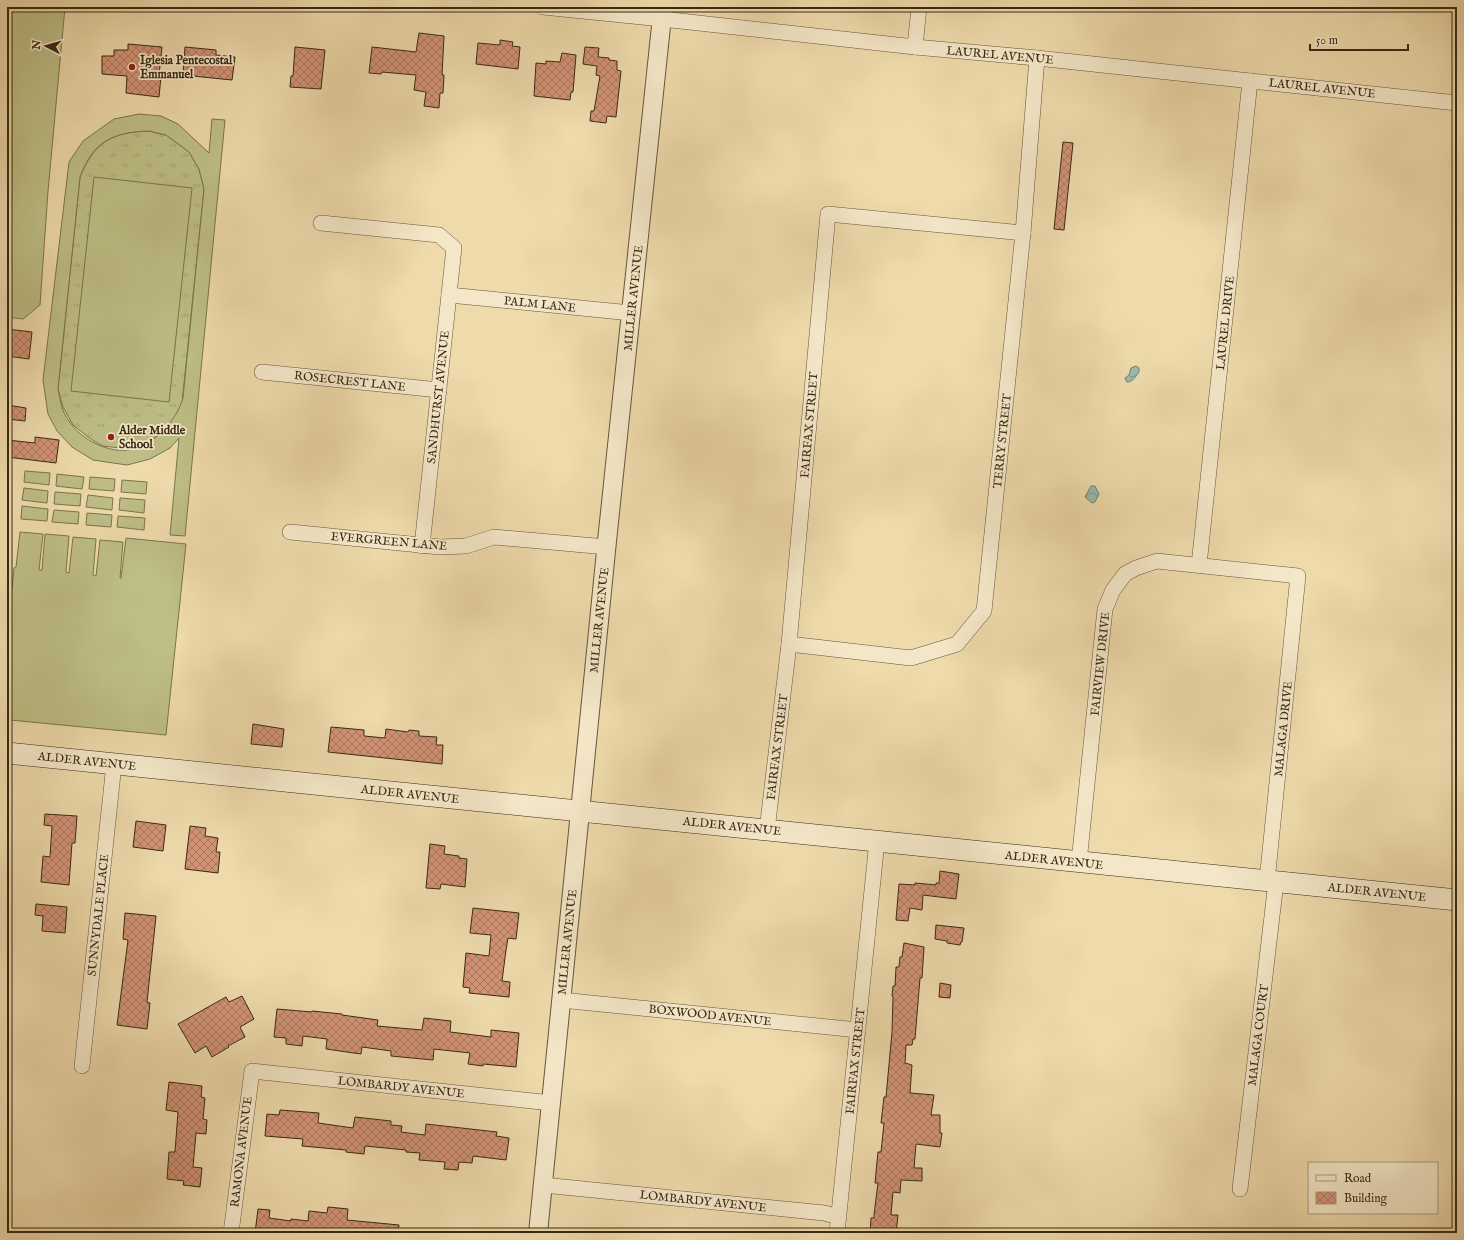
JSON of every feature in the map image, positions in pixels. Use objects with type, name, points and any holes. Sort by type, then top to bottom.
[{"type":"main road","name":"ALDER AVENUE","points":[[7,753],[1457,900]]},
{"type":"street","name":"LAUREL AVENUE","points":[[543,7],[663,13],[915,47],[1037,58],[1457,103]]},
{"type":"street","points":[[915,47],[919,7]]},
{"type":"street","name":"MILLER AVENUE","points":[[538,1233],[607,547],[663,13]]},
{"type":"street","name":"TERRY STREET","points":[[789,644],[911,658],[958,644],[984,611],[1023,233],[1037,58]]},
{"type":"street","name":"LAUREL DRIVE","points":[[1199,564],[1250,81]]},
{"type":"street","name":"FAIRFAX STREET","points":[[768,830],[789,644],[828,214],[1023,233]]},
{"type":"street","name":"SANDHURST AVENUE","points":[[321,223],[439,234],[454,248],[422,546]]},
{"type":"street","name":"PALM LANE","points":[[449,295],[631,313]]},
{"type":"street","name":"ROSECREST LANE","points":[[262,372],[439,390]]},
{"type":"street","name":"EVERGREEN LANE","points":[[290,532],[422,546],[466,546],[494,537],[607,547]]},
{"type":"street","name":"FAIRVIEW DRIVE","points":[[1079,862],[1106,609],[1113,590],[1125,574],[1136,568],[1157,561],[1199,564],[1298,576]]},
{"type":"street","name":"MALAGA DRIVE","points":[[1272,882],[1298,576]]},
{"type":"street","name":"SUNNYDALE PLACE","points":[[82,1066],[114,764]]},
{"type":"street","name":"FAIRFAX STREET","points":[[837,1233],[877,841]]},
{"type":"street","name":"MALAGA COURT","points":[[1240,1189],[1272,882]]},
{"type":"street","name":"BOXWOOD AVENUE","points":[[561,1000],[858,1030]]},
{"type":"street","name":"LOMBARDY AVENUE","points":[[252,1071],[551,1103]]},
{"type":"street","name":"RAMONA AVENUE","points":[[231,1233],[252,1071]]},
{"type":"street","name":"LOMBARDY AVENUE","points":[[543,1185],[824,1213],[839,1217]]},
{"type":"green space","points":[[7,7],[65,7],[48,191],[40,305],[23,319],[7,317]]},
{"type":"green space","points":[[139,114],[161,116],[178,124],[209,153],[212,119],[225,120],[185,536],[170,535],[179,438],[170,448],[150,459],[127,465],[93,460],[72,447],[57,431],[48,414],[43,380],[69,162],[83,141],[114,119]],"holes":[[[149,131],[166,135],[189,152],[199,169],[204,189],[183,398],[176,415],[158,436],[142,446],[133,449],[115,450],[106,448],[89,440],[74,428],[63,410],[58,389],[80,177],[91,155],[98,147],[114,137],[124,134]]]},
{"type":"green space","points":[[149,131],[166,135],[189,152],[199,169],[204,189],[182,403],[173,421],[159,435],[140,446],[121,448],[102,446],[73,425],[63,407],[58,389],[80,177],[91,155],[106,141],[125,134]]},
{"type":"green space","points":[[94,177],[192,188],[169,402],[71,391]]},
{"type":"green space","points":[[25,471],[50,473],[49,485],[24,482]]},
{"type":"green space","points":[[57,474],[84,477],[82,489],[56,486]]},
{"type":"green space","points":[[90,477],[115,479],[114,491],[89,489]]},
{"type":"green space","points":[[122,480],[147,482],[146,494],[121,492]]},
{"type":"green space","points":[[24,488],[48,491],[47,503],[22,500]]},
{"type":"green space","points":[[55,492],[81,494],[80,506],[54,504]]},
{"type":"green space","points":[[88,495],[113,498],[112,510],[86,507]]},
{"type":"green space","points":[[120,498],[145,500],[144,513],[119,510]]},
{"type":"green space","points":[[22,506],[48,509],[47,521],[21,519]]},
{"type":"green space","points":[[54,510],[79,512],[78,524],[52,522]]},
{"type":"green space","points":[[87,513],[112,515],[111,527],[86,525]]},
{"type":"green space","points":[[118,516],[145,518],[144,530],[117,527]]},
{"type":"green space","points":[[20,532],[43,534],[39,570],[42,570],[45,534],[69,536],[66,572],[69,573],[73,537],[96,539],[93,575],[96,576],[100,540],[123,542],[120,578],[126,538],[186,544],[166,735],[10,720],[11,710],[7,709],[7,590],[12,590]]},
{"type":"water","points":[[1136,366],[1139,368],[1139,372],[1133,380],[1127,382],[1125,378],[1129,375],[1131,368]]},
{"type":"water","points":[[1091,486],[1095,486],[1099,494],[1095,502],[1092,503],[1085,497]]},
{"type":"building","points":[[419,33],[444,36],[442,75],[444,75],[443,93],[440,93],[439,108],[424,106],[426,92],[414,90],[416,75],[382,72],[381,74],[369,73],[372,47],[416,52]]},
{"type":"building","points":[[500,40],[513,42],[512,46],[520,47],[518,69],[476,64],[478,43],[500,45]]},
{"type":"building","points":[[128,44],[162,47],[159,75],[161,76],[159,97],[126,93],[127,76],[102,74],[102,56],[114,56],[114,50],[128,50]]},
{"type":"building","points":[[185,47],[216,50],[216,55],[235,57],[232,80],[183,75]]},
{"type":"building","points":[[295,47],[325,50],[321,89],[290,87],[291,76],[293,76]]},
{"type":"building","points":[[585,47],[599,48],[598,57],[609,58],[609,60],[617,61],[617,70],[621,71],[616,117],[607,116],[606,123],[590,121],[591,111],[594,111],[600,76],[596,75],[597,66],[583,64]]},
{"type":"building","points":[[562,53],[576,55],[573,92],[571,92],[570,100],[534,96],[536,63],[546,64],[546,61],[560,62]]},
{"type":"building","points":[[1063,142],[1073,143],[1064,230],[1054,229]]},
{"type":"building","points":[[7,329],[32,332],[29,359],[7,356]]},
{"type":"building","points":[[7,405],[26,408],[25,421],[7,419]]},
{"type":"building","points":[[35,437],[59,440],[56,463],[7,457],[7,440],[35,443]]},
{"type":"building","points":[[253,724],[284,729],[282,747],[251,744]]},
{"type":"building","points":[[331,727],[364,730],[364,736],[385,738],[386,729],[408,732],[409,730],[419,731],[419,736],[437,737],[436,745],[443,745],[442,764],[328,752]]},
{"type":"building","points":[[45,814],[77,816],[75,843],[72,843],[69,885],[41,882],[43,856],[50,857],[52,826],[44,825]]},
{"type":"building","points":[[136,821],[166,825],[163,851],[133,847]]},
{"type":"building","points":[[190,826],[206,828],[205,836],[218,838],[216,852],[220,852],[218,873],[185,869]]},
{"type":"building","points":[[430,844],[445,846],[444,854],[459,856],[459,858],[467,859],[465,887],[441,884],[440,889],[426,888]]},
{"type":"building","points":[[940,871],[959,874],[956,899],[923,895],[922,910],[910,908],[908,921],[896,920],[899,884],[915,885],[915,883],[936,885],[936,883],[939,883]]},
{"type":"building","points":[[36,904],[67,907],[65,933],[42,931],[43,916],[35,915]]},
{"type":"building","points":[[473,908],[519,913],[516,939],[508,938],[502,981],[510,982],[509,997],[469,993],[470,988],[463,987],[466,953],[489,956],[491,935],[470,933]]},
{"type":"building","points":[[125,913],[156,916],[147,1002],[150,1003],[147,1029],[117,1025],[128,940],[123,939]]},
{"type":"building","points":[[936,925],[964,928],[962,942],[960,945],[935,939]]},
{"type":"building","points":[[904,943],[924,947],[915,1039],[913,1039],[912,1045],[906,1045],[905,1063],[912,1065],[910,1093],[934,1095],[931,1115],[940,1115],[940,1133],[942,1133],[940,1147],[916,1144],[914,1168],[922,1168],[922,1181],[901,1180],[900,1193],[893,1192],[891,1215],[898,1215],[896,1233],[870,1233],[871,1218],[874,1218],[878,1183],[875,1183],[878,1152],[881,1152],[884,1123],[881,1123],[884,1097],[886,1097],[892,1032],[893,986],[895,986],[896,967],[899,967]]},
{"type":"building","points":[[940,983],[951,985],[950,998],[939,997]]},
{"type":"building","points":[[242,996],[254,1019],[240,1027],[245,1037],[212,1057],[206,1046],[195,1053],[178,1024],[226,997],[229,1002]]},
{"type":"building","points":[[277,1009],[342,1014],[378,1020],[377,1026],[422,1030],[424,1018],[451,1021],[450,1032],[491,1037],[491,1030],[519,1033],[516,1067],[468,1064],[470,1053],[434,1049],[433,1060],[391,1056],[391,1051],[362,1047],[361,1054],[326,1049],[327,1039],[303,1036],[302,1046],[286,1044],[286,1038],[274,1037]]},
{"type":"building","points":[[169,1082],[202,1086],[201,1097],[205,1098],[203,1119],[207,1120],[206,1134],[196,1133],[193,1167],[202,1168],[200,1187],[183,1185],[184,1181],[167,1179],[169,1152],[175,1152],[178,1112],[166,1110]]},
{"type":"building","points":[[280,1110],[319,1113],[318,1123],[353,1128],[355,1117],[391,1121],[391,1125],[402,1126],[401,1132],[425,1135],[426,1124],[497,1132],[496,1136],[509,1138],[506,1160],[473,1156],[472,1163],[459,1162],[458,1170],[444,1169],[445,1162],[419,1160],[420,1153],[406,1152],[406,1150],[365,1146],[364,1154],[346,1152],[346,1150],[302,1146],[303,1139],[265,1136],[267,1114],[279,1115]]},
{"type":"building","points":[[328,1207],[348,1209],[347,1220],[399,1225],[398,1233],[255,1233],[258,1209],[270,1210],[269,1218],[291,1221],[291,1219],[308,1221],[309,1211],[327,1213]]},
{"type":"place","name":"Iglesia Pentecostal Emmanuel","points":[[132,67]]},
{"type":"place","name":"Alder Middle School","points":[[111,437]]}]
